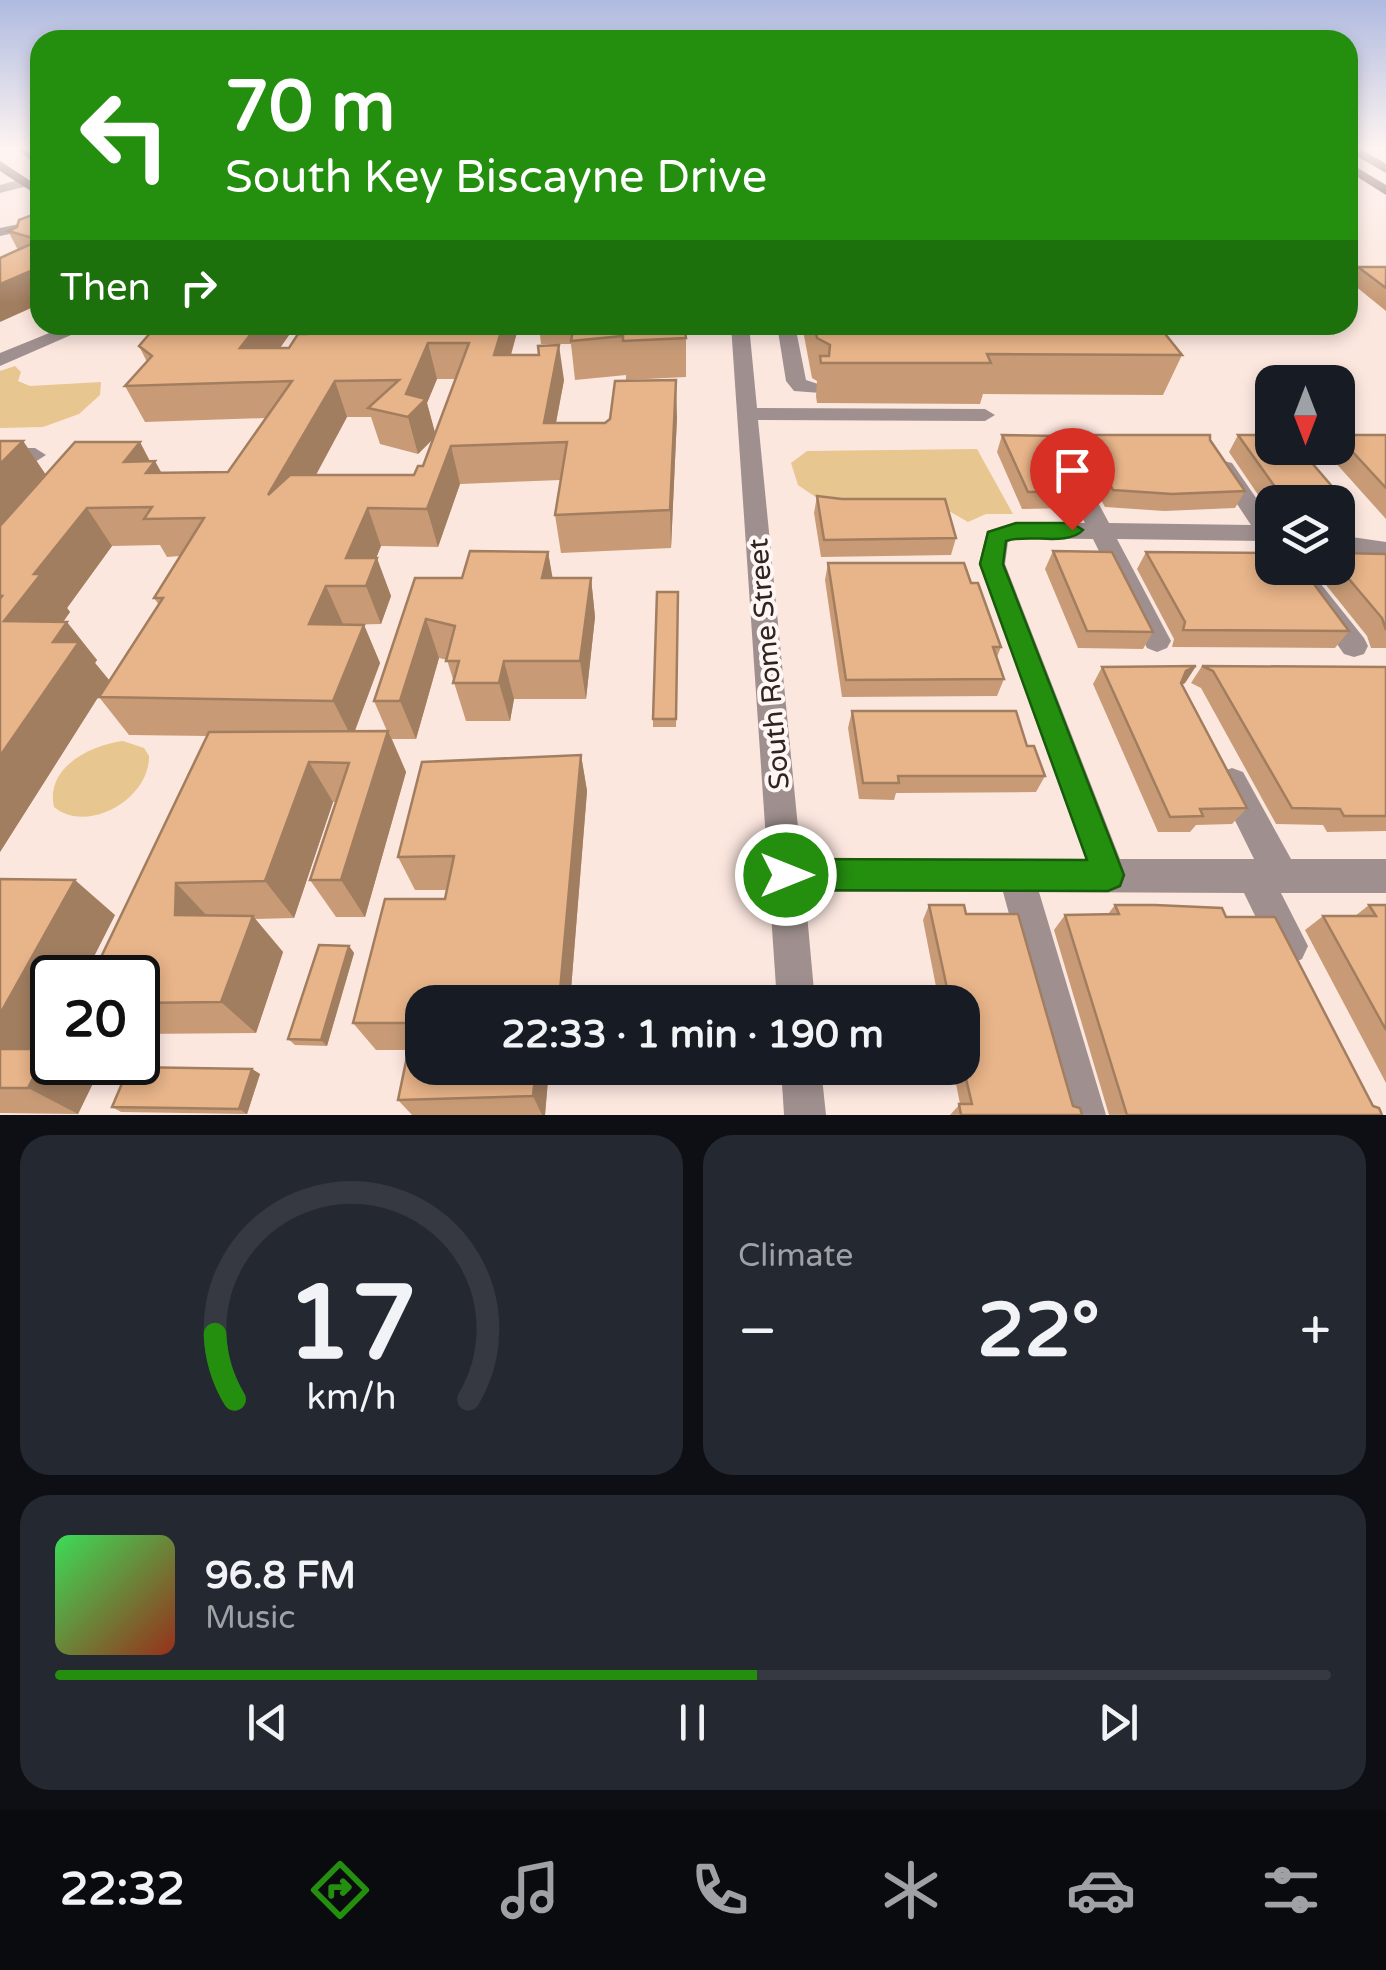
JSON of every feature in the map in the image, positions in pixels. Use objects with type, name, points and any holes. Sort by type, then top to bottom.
[{"type":"street","points":[[0,232],[30,226]]},
{"type":"street","points":[[0,345],[30,333]]},
{"type":"street","points":[[0,360],[61,335]]},
{"type":"street","name":"South Rome Street","points":[[741,335],[795,985]]},
{"type":"street","points":[[788,335],[796,381],[801,387],[814,388]]},
{"type":"street","points":[[748,414],[986,415]]},
{"type":"street","points":[[0,454],[36,455]]},
{"type":"street","points":[[1215,455],[1255,511]]},
{"type":"street","points":[[1063,456],[1157,641]]},
{"type":"street","points":[[1108,875],[1031,712],[985,557],[1016,530],[1255,534]]},
{"type":"street","points":[[1355,545],[1386,550]]},
{"type":"street","points":[[1308,585],[1354,646]]},
{"type":"street","points":[[1215,750],[1306,978]]},
{"type":"street","points":[[786,875],[1386,876]]},
{"type":"street","points":[[1016,875],[1085,1115]]},
{"type":"street","points":[[802,1085],[805,1115]]},
{"type":"shaded area","points":[[15,366],[21,372],[18,381],[30,386],[101,382],[100,395],[79,414],[43,427],[0,428],[0,371]]},
{"type":"shaded area","points":[[977,449],[1013,514],[986,514],[968,522],[934,508],[817,498],[798,485],[791,463],[807,451]]},
{"type":"shaded area","points":[[123,741],[144,748],[149,756],[147,771],[128,798],[115,808],[83,817],[54,807],[53,793],[63,770],[84,753]]},
{"type":"building","points":[[30,216],[30,237],[8,231],[17,227],[19,220]]},
{"type":"building","points":[[30,244],[30,271],[0,284],[0,258]]},
{"type":"building","points":[[1358,267],[1386,267],[1386,288]]},
{"type":"building","points":[[148,335],[250,335],[240,348],[289,348],[297,335],[500,335],[494,355],[539,355],[538,346],[559,345],[544,423],[605,423],[610,419],[615,381],[676,380],[670,510],[555,515],[567,442],[451,446],[427,509],[368,508],[346,558],[377,558],[366,586],[326,586],[309,624],[364,625],[333,701],[99,697],[163,598],[154,598],[204,518],[144,519],[152,507],[87,508],[34,574],[41,574],[4,621],[67,622],[53,642],[79,642],[0,756],[0,526],[75,442],[140,442],[124,462],[155,461],[146,473],[228,472],[292,381],[125,386],[152,356],[139,346]],"holes":[[[428,343],[469,343],[423,466],[418,466],[414,475],[290,475],[268,495],[335,381],[399,380],[368,408],[408,417],[426,399],[406,394]]]},
{"type":"building","points":[[572,335],[686,335],[686,338],[623,341],[623,336],[571,341]]},
{"type":"building","points":[[816,335],[1166,335],[1182,355],[987,354],[991,363],[821,363],[820,356],[829,356],[830,345]]},
{"type":"building","points":[[1002,435],[1059,436],[1055,442],[1080,491],[1028,492]]},
{"type":"building","points":[[1081,435],[1210,435],[1245,491],[1172,494],[1113,490]]},
{"type":"building","points":[[1238,435],[1255,435],[1255,459]]},
{"type":"building","points":[[1355,435],[1386,435],[1386,488],[1355,454]]},
{"type":"building","points":[[0,441],[23,441],[0,464]]},
{"type":"building","points":[[1259,465],[1314,465],[1331,485],[1274,485]]},
{"type":"building","points":[[817,496],[945,499],[956,538],[824,540]]},
{"type":"building","points":[[470,551],[548,552],[542,578],[591,578],[580,661],[504,661],[499,683],[453,683],[459,661],[446,661],[455,626],[426,619],[400,701],[374,701],[415,578],[462,578]]},
{"type":"building","points":[[1053,551],[1112,552],[1153,632],[1087,631]]},
{"type":"building","points":[[1146,552],[1255,553],[1255,585],[1315,585],[1349,631],[1183,630],[1185,622]]},
{"type":"building","points":[[1355,553],[1386,554],[1386,630],[1382,618],[1354,585]]},
{"type":"building","points":[[828,563],[964,563],[971,583],[978,583],[1001,647],[993,647],[1004,679],[846,680]]},
{"type":"building","points":[[657,592],[678,592],[676,719],[653,719]]},
{"type":"building","points":[[1196,666],[1186,671],[1181,683],[1247,808],[1200,809],[1203,816],[1170,817],[1102,667]]},
{"type":"building","points":[[1202,666],[1386,667],[1386,816],[1344,816],[1340,809],[1292,808],[1213,671]]},
{"type":"building","points":[[852,711],[1016,711],[1027,746],[1034,746],[1045,776],[898,776],[899,783],[863,783]]},
{"type":"building","points":[[388,731],[341,880],[310,880],[349,763],[309,762],[265,881],[176,883],[175,915],[253,916],[221,1002],[160,1003],[160,955],[102,955],[209,732]]},
{"type":"building","points":[[581,755],[561,985],[405,985],[405,1023],[353,1023],[385,899],[445,899],[454,856],[398,857],[422,762]]},
{"type":"building","points":[[0,879],[75,880],[30,955],[0,1014]]},
{"type":"building","points":[[929,905],[964,905],[966,914],[1018,914],[1073,1106],[1080,1108],[1082,1115],[961,1115],[959,1104],[972,1104],[967,1085],[980,1085],[980,985],[946,985]]},
{"type":"building","points":[[1115,905],[1222,908],[1226,917],[1275,917],[1373,1106],[1382,1115],[1127,1115],[1065,915],[1119,914]]},
{"type":"building","points":[[1369,905],[1386,905],[1386,1030],[1323,916],[1376,916]]},
{"type":"building","points":[[319,945],[349,946],[321,1040],[288,1039]]},
{"type":"building","points":[[0,1049],[30,1049],[28,1088],[0,1088]]},
{"type":"building","points":[[405,1066],[405,1085],[534,1085],[533,1096],[398,1100]]},
{"type":"building","points":[[160,1068],[252,1069],[239,1109],[112,1107],[121,1085],[160,1085]]},
{"type":"route","points":[[786,875],[1108,875],[992,564],[996,537],[1016,530],[1072,530]]}]
